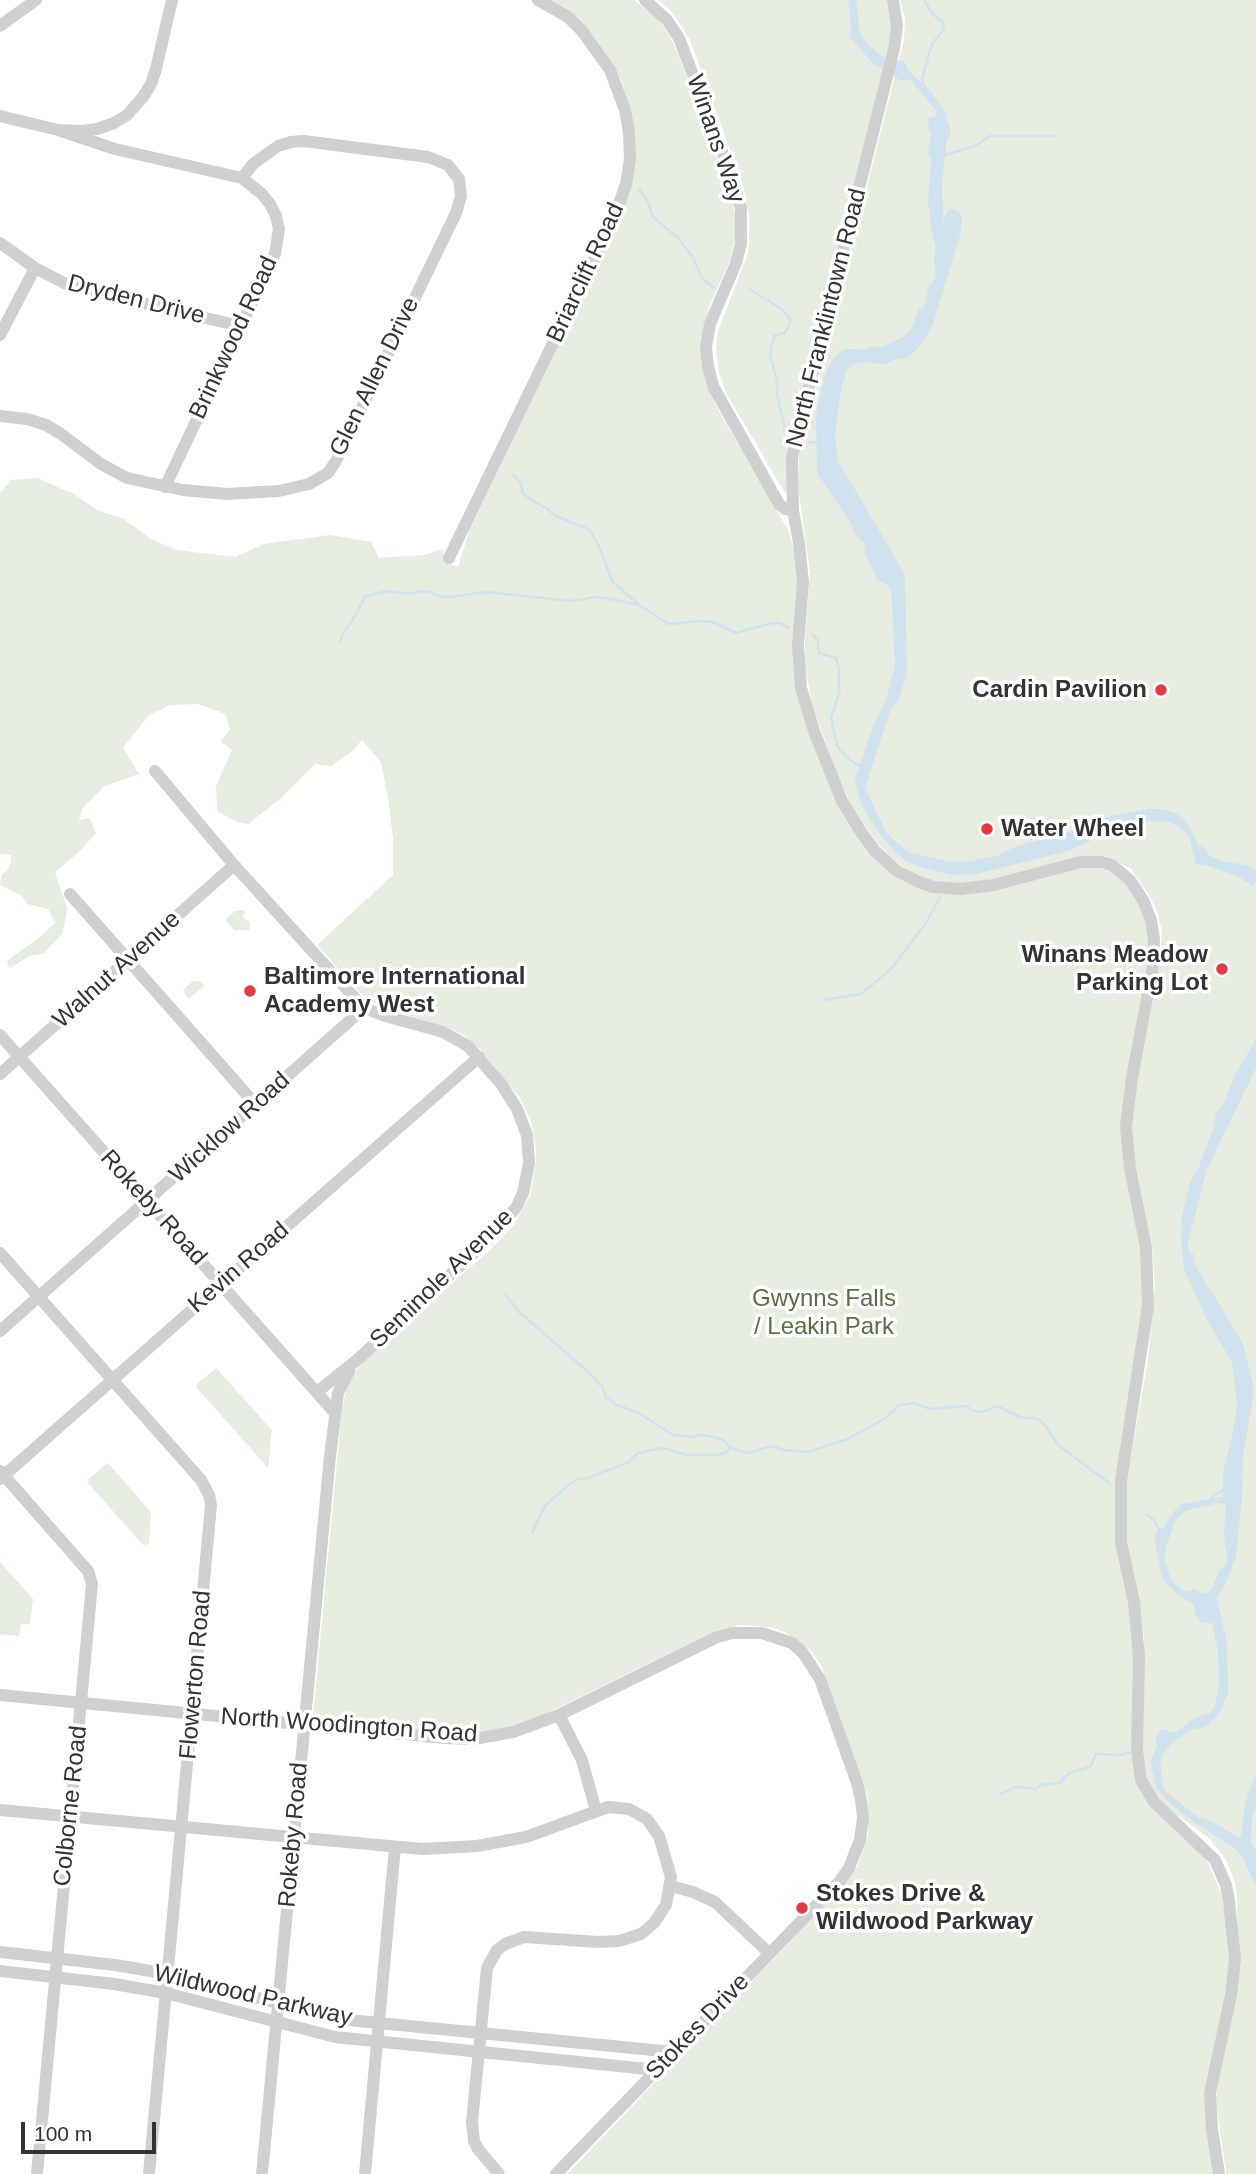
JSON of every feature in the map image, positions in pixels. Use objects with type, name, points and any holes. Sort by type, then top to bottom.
[{"type":"street","points":[[0,26],[36,0]]},
{"type":"street","points":[[0,116],[58,130],[97,129],[127,115],[151,84],[172,0]]},
{"type":"street","name":"Briarclift Road","points":[[449,558],[616,213],[626,184],[630,160],[625,110],[610,70],[568,18],[538,0]]},
{"type":"street","name":"Winans Way","points":[[645,0],[667,20],[678,38],[741,208],[741,244],[736,263],[710,324],[706,346],[713,386],[779,504],[793,507]]},
{"type":"street","name":"North Franklintown Road","points":[[893,0],[897,17],[896,37],[792,459],[793,507],[803,582],[798,645],[801,688],[814,732],[842,801],[860,832],[875,851],[897,871],[933,887],[976,888],[1080,862],[1102,862],[1112,865],[1130,880],[1143,900],[1151,920],[1154,939],[1153,967],[1132,1078],[1126,1126],[1130,1168],[1146,1247],[1148,1306],[1121,1481],[1121,1542],[1133,1602],[1139,1657],[1137,1749],[1141,1780],[1154,1802],[1215,1860],[1226,1885],[1229,1901],[1234,1959],[1231,1995],[1210,2093],[1219,2174]]},
{"type":"street","name":"Brinkwood Road","points":[[58,130],[115,149],[242,178],[270,204],[279,229],[275,254],[165,487]]},
{"type":"street","name":"Glen Allen Drive","points":[[0,416],[27,419],[46,425],[113,471],[127,478],[165,487],[227,494],[279,491],[309,484],[327,473],[456,213],[461,195],[459,179],[438,160],[428,157],[321,142],[291,142],[278,146],[253,164],[242,178]]},
{"type":"street","name":"Dryden Drive","points":[[0,243],[50,277],[79,288],[240,326]]},
{"type":"street","points":[[0,335],[35,268]]},
{"type":"street","name":"Seminole Avenue","points":[[155,771],[234,865],[364,1008],[443,1032],[468,1046],[502,1085],[523,1121],[530,1150],[523,1193],[499,1230],[357,1360],[317,1392]]},
{"type":"street","name":"Walnut Avenue","points":[[0,1074],[234,865]]},
{"type":"street","points":[[70,894],[256,1105]]},
{"type":"street","name":"Wicklow Road","points":[[0,1331],[364,1008]]},
{"type":"street","name":"Rokeby Road","points":[[0,1035],[335,1413]]},
{"type":"street","name":"Kevin Road","points":[[1,1475],[479,1057]]},
{"type":"street","name":"Flowerton Road","points":[[0,1253],[201,1480],[209,1495],[211,1516],[149,2174]]},
{"type":"street","name":"Rokeby Road","points":[[262,2174],[335,1413],[342,1383],[357,1360]]},
{"type":"street","name":"Colborne Road","points":[[1,1475],[91,1577],[92,1591],[37,2174]]},
{"type":"street","name":"North Woodington Road","points":[[0,1695],[474,1739],[513,1732],[559,1715],[717,1637],[732,1633],[762,1633],[792,1643],[803,1653],[820,1679],[857,1783],[863,1814],[860,1840],[849,1868],[840,1881]]},
{"type":"street","points":[[559,1715],[582,1760],[596,1811]]},
{"type":"street","points":[[0,1810],[395,1847],[448,1849],[500,1842],[546,1831],[596,1811],[618,1807],[629,1809],[647,1819],[655,1828],[665,1851],[671,1886],[660,1916],[647,1929],[631,1938],[609,1942],[524,1937],[497,1950],[487,1968],[472,2131],[478,2150],[499,2174]]},
{"type":"street","points":[[365,2174],[395,1847]]},
{"type":"street","name":"Stokes Drive","points":[[556,2174],[840,1881]]},
{"type":"street","points":[[671,1886],[715,1902],[769,1953]]},
{"type":"street","name":"Wildwood Parkway","points":[[0,1952],[168,1974],[320,2015],[379,2024],[673,2052]]},
{"type":"street","name":"Wildwood Parkway","points":[[0,1971],[55,1976],[166,1993],[316,2033],[377,2042],[657,2070]]},
{"type":"green space","name":"Gwynns Falls / Leakin Park","points":[[548,0],[634,0],[657,18],[670,36],[678,54],[731,195],[736,218],[736,235],[731,258],[704,325],[702,342],[705,380],[716,406],[788,530],[797,559],[799,587],[794,644],[814,743],[878,860],[942,892],[1102,866],[1117,873],[1133,889],[1149,925],[1151,947],[1122,1120],[1146,1285],[1118,1483],[1135,1644],[1137,1780],[1207,1861],[1221,1893],[1228,1926],[1228,1989],[1210,2076],[1217,2174],[567,2174],[832,1898],[858,1866],[868,1834],[868,1798],[822,1667],[810,1650],[785,1632],[769,1627],[740,1625],[715,1631],[543,1715],[504,1728],[445,1732],[317,1719],[313,1716],[342,1408],[348,1385],[364,1361],[491,1249],[513,1226],[530,1196],[536,1161],[531,1121],[520,1098],[479,1048],[452,1029],[390,1010],[369,1000],[317,945],[393,875],[393,839],[381,762],[362,740],[350,753],[331,766],[315,764],[280,799],[248,824],[237,822],[217,811],[216,786],[232,750],[221,742],[230,729],[225,714],[199,704],[170,705],[149,715],[123,748],[139,774],[105,786],[82,809],[79,820],[90,818],[96,833],[55,872],[67,908],[63,933],[44,953],[29,956],[9,968],[8,965],[7,961],[55,923],[48,909],[27,904],[22,896],[0,885],[2,874],[7,871],[11,862],[11,855],[0,854],[0,493],[11,480],[37,478],[74,494],[97,510],[124,519],[151,539],[176,550],[236,557],[264,544],[330,535],[371,542],[379,558],[424,555],[442,549],[447,563],[458,567],[469,531],[619,220],[632,119],[622,82],[612,62]]},
{"type":"green space","points":[[658,0],[889,0],[891,7],[891,40],[789,491],[785,493],[726,393],[719,373],[716,351],[718,331],[748,253],[750,221],[743,185],[690,40],[672,12]]},
{"type":"green space","points":[[900,0],[1256,0],[1256,2174],[1226,2174],[1216,2100],[1238,1980],[1235,1882],[1225,1858],[1209,1838],[1167,1808],[1147,1778],[1143,1748],[1144,1638],[1126,1535],[1127,1478],[1148,1360],[1155,1287],[1152,1245],[1133,1151],[1132,1123],[1134,1098],[1159,969],[1162,932],[1158,914],[1131,869],[1106,856],[1079,856],[1009,876],[963,884],[933,881],[912,873],[876,842],[853,809],[813,708],[805,667],[810,572],[798,487],[799,455],[904,40],[905,20]]},
{"type":"green space","points":[[243,910],[246,913],[243,915],[244,919],[250,922],[249,930],[234,930],[225,920],[235,911]]},
{"type":"green space","points":[[193,981],[200,981],[204,986],[189,999],[184,989]]},
{"type":"green space","points":[[216,1368],[272,1430],[268,1468],[196,1387]]},
{"type":"green space","points":[[107,1463],[151,1512],[149,1543],[145,1545],[88,1483]]},
{"type":"green space","points":[[0,1562],[33,1599],[30,1624],[21,1624],[19,1636],[0,1634]]},
{"type":"water","points":[[848,0],[856,0],[860,34],[871,47],[883,57],[905,62],[908,71],[927,87],[944,109],[951,132],[946,143],[942,187],[943,221],[949,209],[955,209],[962,216],[961,232],[932,327],[926,337],[907,358],[852,364],[847,369],[838,409],[835,434],[838,461],[905,578],[907,674],[898,701],[890,711],[865,788],[887,834],[908,852],[951,862],[999,855],[1014,847],[1079,829],[1107,817],[1162,809],[1176,813],[1185,820],[1198,844],[1202,845],[1210,856],[1246,865],[1256,871],[1256,882],[1252,886],[1238,876],[1196,864],[1189,837],[1180,827],[1169,822],[1155,821],[1112,827],[1071,850],[977,874],[953,875],[906,861],[879,833],[862,806],[855,783],[857,773],[874,723],[885,702],[895,667],[891,591],[877,579],[865,553],[864,542],[856,536],[851,523],[817,473],[816,415],[824,378],[831,362],[840,352],[862,349],[884,354],[896,352],[909,346],[917,336],[928,288],[936,277],[936,248],[928,202],[931,161],[928,151],[931,136],[928,126],[929,117],[935,117],[937,112],[911,80],[901,81],[874,64],[852,40]]},
{"type":"water","points":[[1256,1039],[1256,1068],[1207,1169],[1188,1242],[1189,1255],[1194,1254],[1195,1265],[1242,1342],[1253,1383],[1243,1455],[1236,1556],[1217,1599],[1227,1643],[1228,1693],[1219,1713],[1206,1727],[1189,1730],[1174,1742],[1163,1753],[1160,1764],[1164,1790],[1199,1818],[1211,1821],[1241,1838],[1245,1804],[1256,1773],[1256,1807],[1252,1816],[1251,1841],[1256,1851],[1256,1886],[1237,1850],[1167,1801],[1156,1786],[1150,1761],[1157,1747],[1155,1738],[1160,1731],[1165,1729],[1176,1732],[1195,1718],[1210,1713],[1215,1706],[1219,1683],[1218,1651],[1212,1623],[1202,1623],[1196,1616],[1193,1604],[1177,1594],[1163,1580],[1155,1542],[1156,1532],[1164,1527],[1182,1504],[1223,1497],[1223,1472],[1237,1403],[1232,1362],[1205,1316],[1184,1269],[1181,1235],[1182,1216],[1190,1182],[1199,1167],[1216,1112],[1224,1103],[1235,1075]],"holes":[[[1219,1503],[1226,1504],[1226,1565],[1220,1570],[1211,1590],[1203,1594],[1194,1589],[1188,1592],[1181,1590],[1171,1579],[1164,1560],[1176,1519],[1185,1511]]]},
{"type":"waterway","points":[[923,85],[929,53],[944,29],[943,23],[931,12],[924,0]]},
{"type":"waterway","points":[[942,156],[975,146],[990,136],[1056,136]]},
{"type":"waterway","points":[[639,189],[648,202],[653,217],[678,238],[693,258],[702,278],[714,288]]},
{"type":"waterway","points":[[749,289],[780,308],[791,320],[785,333],[774,336],[770,355],[778,384],[777,393],[785,431],[789,436]]},
{"type":"waterway","points":[[873,355],[883,356],[909,343],[919,332],[925,315]]},
{"type":"waterway","points":[[809,442],[818,443]]},
{"type":"waterway","points":[[513,475],[520,482],[523,493],[531,500],[556,516],[590,530],[612,581],[638,604]]},
{"type":"waterway","points":[[340,643],[343,633],[365,597],[387,591],[411,594],[419,591],[431,592],[441,597],[485,592],[573,601],[596,597],[639,605],[669,624],[713,622],[736,633],[772,623],[780,623],[789,628]]},
{"type":"waterway","points":[[813,635],[818,641],[819,653],[836,658],[839,669],[839,692],[831,719],[837,746],[862,768]]},
{"type":"waterway","points":[[823,1000],[861,994],[892,968],[926,923],[940,897]]},
{"type":"waterway","points":[[506,1295],[517,1310],[587,1371],[602,1387],[606,1397],[673,1435],[714,1437],[723,1440],[731,1448],[748,1453],[771,1446],[808,1452],[848,1439],[884,1419],[900,1405],[914,1403],[930,1409],[966,1406],[982,1412],[997,1406],[1020,1417],[1038,1419],[1058,1445],[1109,1483]]},
{"type":"waterway","points":[[532,1532],[545,1506],[578,1479],[588,1478],[629,1462],[637,1454],[647,1451],[664,1448],[686,1455],[714,1455],[725,1453],[730,1448]]},
{"type":"waterway","points":[[1209,1500],[1224,1489]]},
{"type":"waterway","points":[[1146,1514],[1155,1521],[1161,1533]]},
{"type":"waterway","points":[[1001,1794],[1015,1787],[1036,1789],[1041,1785],[1059,1783],[1069,1773],[1090,1767],[1096,1754],[1119,1755],[1131,1752]]},
{"type":"place","name":"Cardin Pavilion","points":[[1161,690]]},
{"type":"place","name":"Water Wheel","points":[[987,829]]},
{"type":"place","name":"Winans Meadow Parking Lot","points":[[1222,969]]},
{"type":"place","name":"Baltimore International Academy West","points":[[250,991]]},
{"type":"place","name":"Stokes Drive & Wildwood Parkway","points":[[802,1908]]}]
